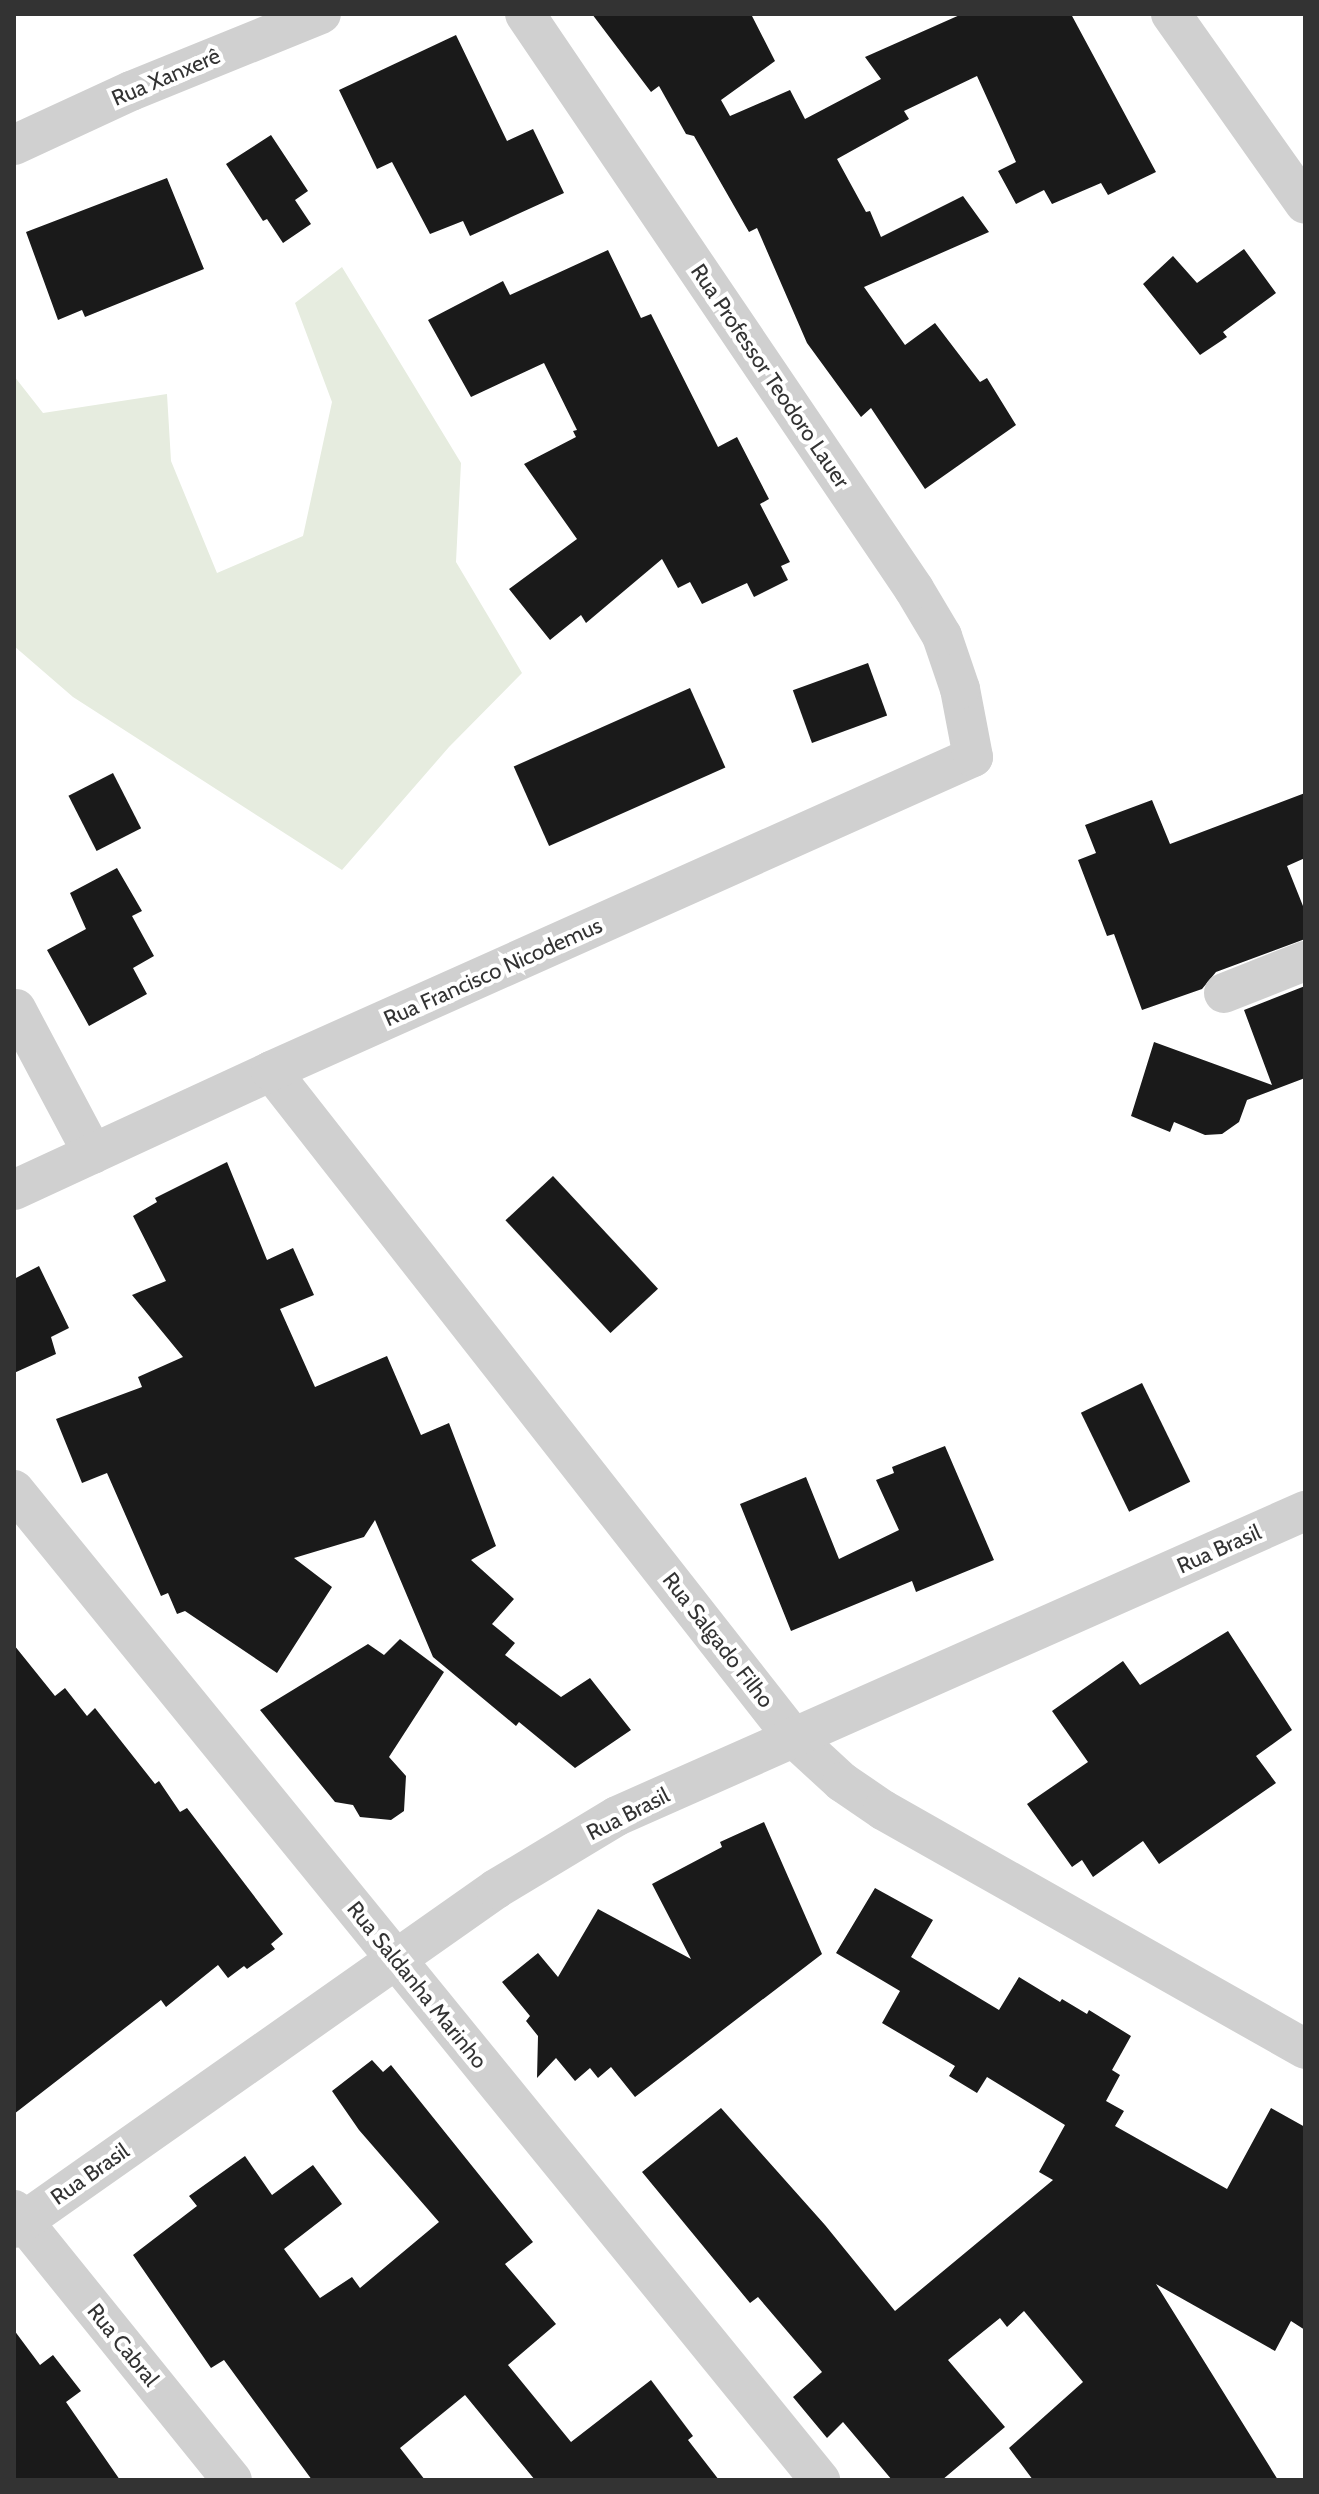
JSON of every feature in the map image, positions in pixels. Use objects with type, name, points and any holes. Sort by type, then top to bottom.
[{"type":"street","name":"Rua Xanxerê","points":[[14,145],[131,91],[321,14]]},
{"type":"street","name":"Rua Professor Teodoro Lauer","points":[[525,14],[914,589],[942,636],[960,689],[973,757]]},
{"type":"street","points":[[1171,14],[1305,204]]},
{"type":"street","name":"Rua Francisco Nicodemus","points":[[14,1190],[271,1071],[973,757]]},
{"type":"street","points":[[1224,993],[1305,961]]},
{"type":"street","points":[[16,1009],[93,1154]]},
{"type":"street","name":"Rua Salgado Filho","points":[[271,1071],[793,1737],[842,1782],[883,1810],[1305,2049]]},
{"type":"street","name":"Rua Saldanha Marinho","points":[[14,1490],[820,2480]]},
{"type":"street","name":"Rua Brasil","points":[[17,2220],[496,1889],[617,1816],[1305,1511]]},
{"type":"street","name":"Rua Cabral","points":[[17,2220],[232,2480]]},
{"type":"shaded area","points":[[342,267],[461,463],[456,562],[522,673],[449,747],[342,870],[73,697],[14,646],[14,376],[43,413],[167,394],[171,461],[217,573],[303,536],[332,402],[295,303]]},
{"type":"building","points":[[592,14],[751,14],[775,61],[721,100],[730,116],[790,90],[805,119],[881,79],[865,57],[962,14],[1071,14],[1156,172],[1108,195],[1101,183],[1052,204],[1044,190],[1016,204],[998,171],[1016,162],[977,76],[904,111],[909,119],[837,159],[866,212],[870,211],[881,237],[963,196],[989,232],[864,287],[905,345],[935,323],[980,382],[987,378],[1016,425],[925,489],[871,408],[861,417],[807,343],[757,228],[749,232],[694,136],[686,134],[659,86],[651,92]]},
{"type":"building","points":[[456,35],[507,141],[533,129],[564,193],[470,236],[463,221],[430,234],[392,162],[377,169],[339,90]]},
{"type":"building","points":[[271,135],[308,191],[295,200],[311,224],[283,243],[267,219],[263,221],[226,164]]},
{"type":"building","points":[[167,178],[204,269],[85,317],[82,310],[58,320],[26,232]]},
{"type":"building","points":[[1244,249],[1276,293],[1223,332],[1227,337],[1200,355],[1143,284],[1173,256],[1197,283]]},
{"type":"building","points":[[608,250],[641,318],[651,314],[718,447],[737,437],[769,499],[760,504],[790,562],[781,566],[788,580],[754,597],[747,583],[702,604],[690,582],[678,588],[662,559],[586,623],[581,615],[550,640],[509,589],[577,539],[524,464],[576,437],[573,431],[577,430],[544,363],[471,397],[428,320],[503,281],[510,295]]},
{"type":"building","points":[[868,663],[887,716],[812,743],[793,690]]},
{"type":"building","points":[[690,688],[725,767],[549,846],[514,767]]},
{"type":"building","points":[[113,773],[141,828],[97,851],[68,796]]},
{"type":"building","points":[[1305,793],[1305,858],[1287,866],[1305,911],[1305,939],[1216,972],[1202,989],[1142,1010],[1114,934],[1107,936],[1078,860],[1096,853],[1085,825],[1152,800],[1170,844]]},
{"type":"building","points":[[117,868],[142,911],[132,916],[154,956],[133,968],[147,994],[89,1026],[47,950],[86,929],[70,893]]},
{"type":"building","points":[[1305,986],[1305,1078],[1247,1100],[1239,1122],[1222,1134],[1205,1135],[1174,1122],[1170,1132],[1131,1116],[1154,1042],[1272,1085],[1244,1010]]},
{"type":"building","points":[[227,1162],[267,1260],[293,1248],[314,1295],[280,1309],[315,1387],[387,1356],[421,1435],[449,1423],[496,1546],[471,1560],[514,1599],[492,1624],[515,1643],[505,1655],[561,1697],[590,1678],[631,1730],[575,1768],[519,1722],[516,1726],[433,1657],[375,1520],[364,1537],[294,1558],[332,1587],[277,1673],[185,1611],[177,1614],[168,1593],[161,1596],[107,1473],[82,1483],[56,1419],[142,1387],[138,1377],[183,1357],[132,1295],[166,1281],[133,1216],[157,1202],[155,1198]]},
{"type":"building","points":[[553,1176],[658,1289],[610,1333],[505,1220]]},
{"type":"building","points":[[39,1266],[69,1328],[51,1337],[56,1354],[14,1373],[14,1279]]},
{"type":"building","points":[[1142,1383],[1190,1482],[1129,1512],[1081,1413]]},
{"type":"building","points":[[945,1446],[994,1560],[916,1592],[912,1581],[791,1631],[740,1504],[806,1477],[839,1559],[899,1530],[876,1480],[894,1473],[892,1467]]},
{"type":"building","points":[[1228,1631],[1292,1730],[1256,1756],[1276,1783],[1159,1864],[1143,1841],[1093,1877],[1082,1860],[1072,1867],[1027,1804],[1088,1762],[1052,1711],[1123,1661],[1140,1685]]},
{"type":"building","points":[[400,1639],[444,1672],[389,1757],[406,1776],[404,1811],[391,1820],[360,1817],[353,1805],[335,1802],[260,1710],[368,1644],[384,1655]]},
{"type":"building","points":[[14,1645],[55,1696],[65,1688],[87,1716],[95,1708],[155,1784],[159,1781],[180,1812],[187,1808],[283,1934],[271,1944],[275,1949],[247,1969],[244,1966],[228,1978],[218,1965],[166,2007],[161,2000],[14,2114]]},
{"type":"building","points":[[764,1822],[822,1954],[635,2097],[611,2067],[598,2078],[590,2068],[575,2081],[556,2058],[537,2078],[538,2036],[526,2021],[530,2016],[502,1982],[538,1953],[558,1977],[598,1909],[691,1959],[652,1884],[722,1847],[720,1842]]},
{"type":"building","points":[[875,1888],[933,1920],[911,1957],[999,2010],[1019,1977],[1060,2002],[1062,1999],[1087,2014],[1089,2010],[1131,2036],[1112,2070],[1120,2075],[1106,2101],[1124,2111],[1115,2126],[1227,2189],[1271,2108],[1305,2127],[1305,2330],[1291,2321],[1275,2351],[1156,2284],[1278,2480],[1033,2480],[1009,2448],[1083,2382],[1024,2311],[1007,2327],[1000,2318],[948,2360],[1005,2427],[942,2480],[892,2480],[843,2422],[827,2438],[793,2397],[822,2372],[758,2297],[750,2303],[642,2172],[721,2108],[825,2225],[895,2311],[1053,2180],[1039,2172],[1065,2125],[987,2077],[977,2093],[949,2076],[955,2066],[882,2023],[900,1991],[836,1953]]},
{"type":"building","points":[[372,2060],[383,2072],[391,2065],[533,2242],[505,2264],[556,2324],[508,2365],[571,2442],[651,2380],[693,2436],[688,2440],[719,2480],[535,2480],[465,2395],[400,2448],[425,2480],[312,2480],[224,2360],[211,2368],[133,2255],[197,2206],[189,2196],[245,2156],[272,2195],[313,2165],[342,2204],[284,2249],[320,2298],[352,2277],[360,2288],[439,2222],[359,2130],[332,2091]]},
{"type":"building","points":[[14,2330],[40,2365],[53,2355],[81,2391],[66,2402],[120,2480],[14,2480]]}]
